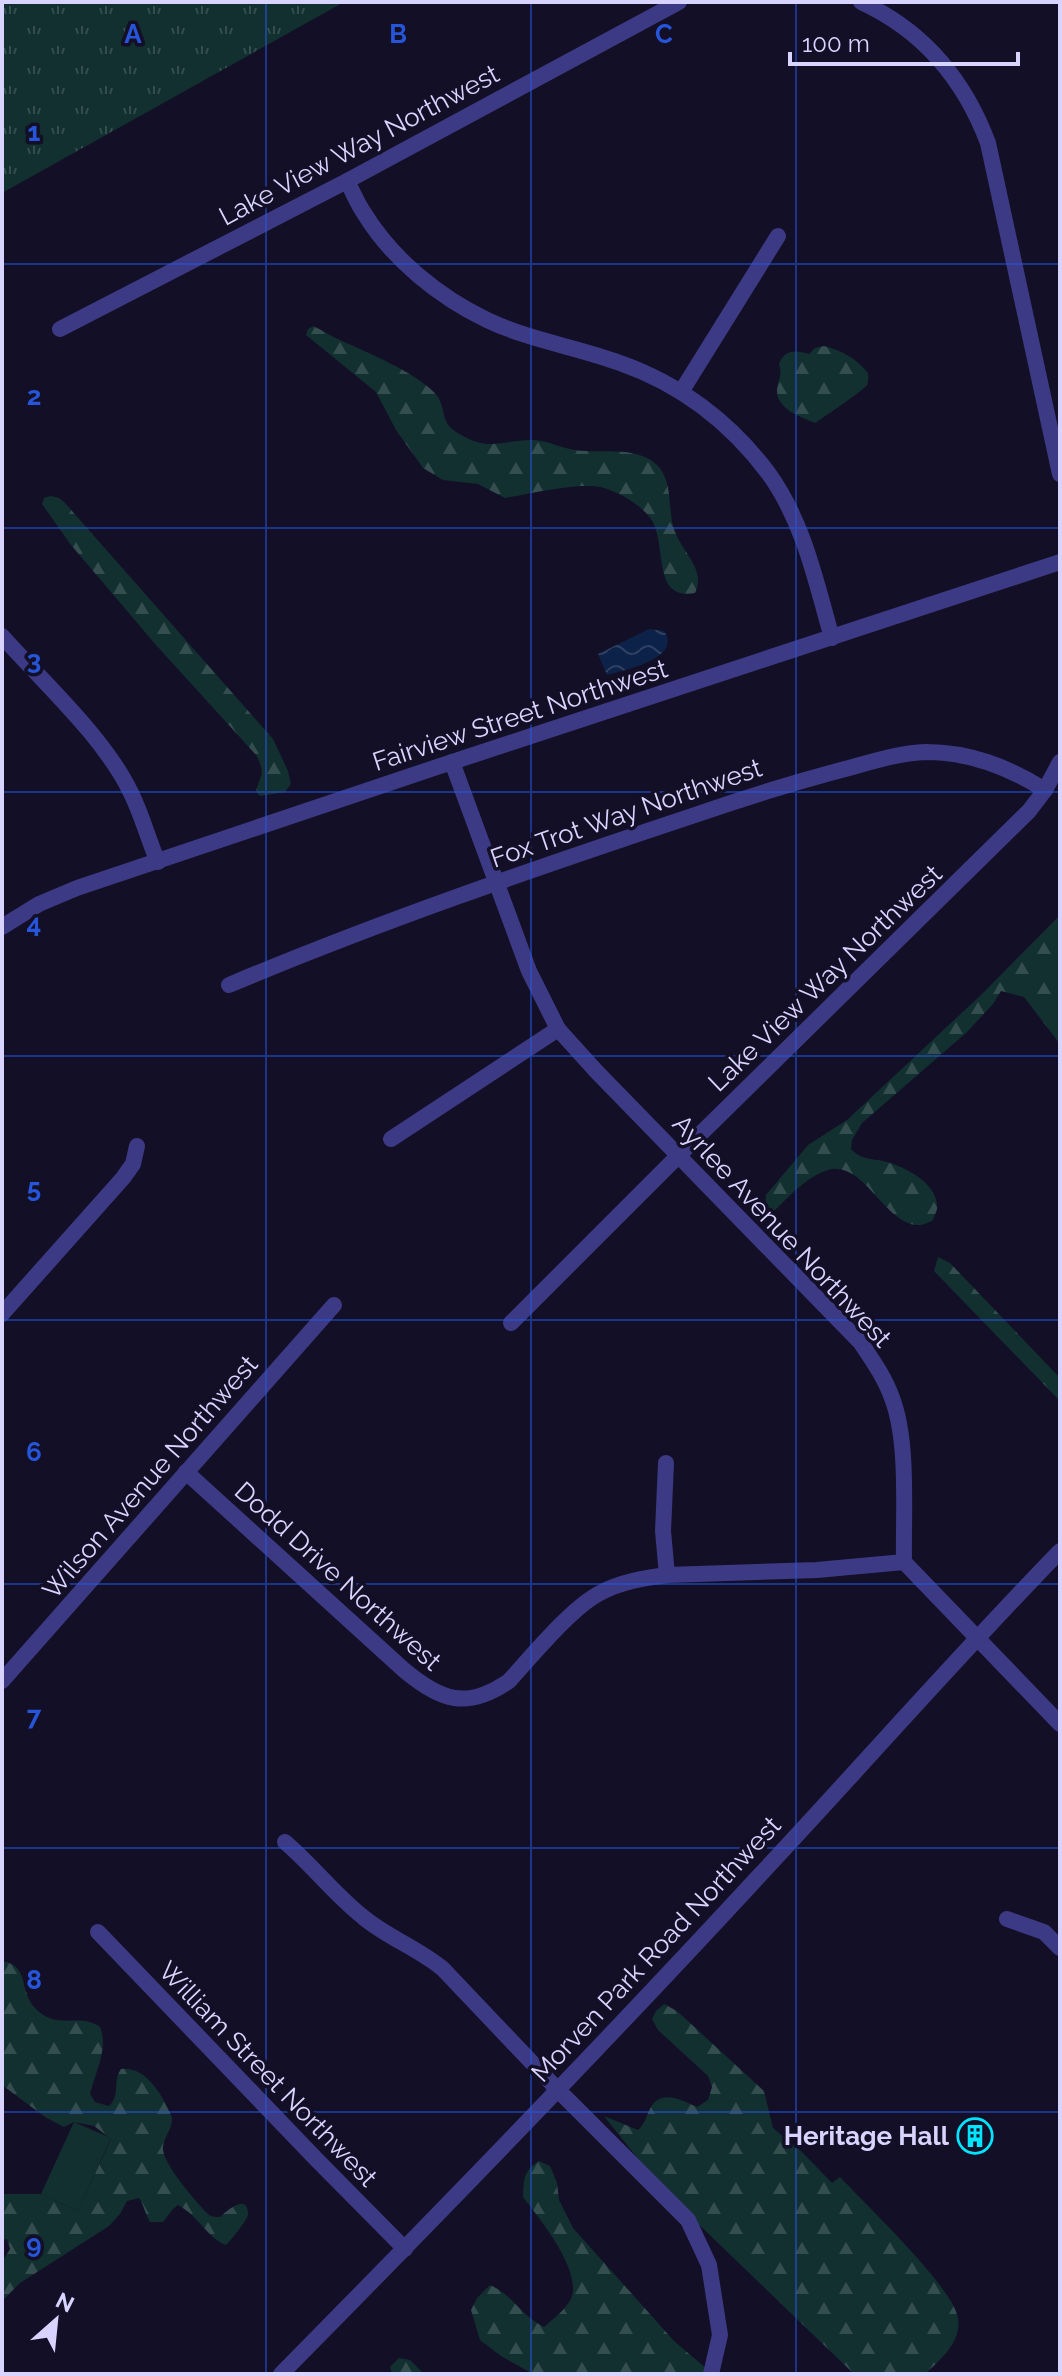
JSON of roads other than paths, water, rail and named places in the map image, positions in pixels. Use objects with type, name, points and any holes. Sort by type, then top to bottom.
[{"type":"street","name":"Lake View Way Northwest","points":[[60,329],[347,181],[679,2]]},
{"type":"street","points":[[861,2],[904,25],[928,46],[947,66],[976,113],[988,143],[1060,474]]},
{"type":"street","points":[[347,181],[383,240],[427,282],[453,301],[515,332],[620,363],[651,376],[704,407],[739,439],[770,476],[803,537],[832,638]]},
{"type":"street","points":[[681,392],[778,236]]},
{"type":"street","name":"Fairview Street Northwest","points":[[2,927],[39,904],[77,888],[1060,562]]},
{"type":"street","points":[[2,636],[115,764],[131,793],[158,862]]},
{"type":"street","name":"Fox Trot Way Northwest","points":[[229,985],[496,882],[785,784],[898,755],[923,752],[976,757],[1002,766],[1045,790]]},
{"type":"street","name":"Ayrlee Avenue Northwest","points":[[452,762],[529,971],[558,1029],[861,1343],[879,1369],[893,1401],[899,1429],[904,1562]]},
{"type":"street","name":"Lake View Way Northwest","points":[[511,1323],[1029,811],[1060,762]]},
{"type":"street","points":[[391,1139],[558,1029]]},
{"type":"street","points":[[2,1314],[123,1178],[133,1164],[137,1146]]},
{"type":"street","name":"Wilson Avenue Northwest","points":[[2,1681],[334,1305]]},
{"type":"street","points":[[666,1463],[663,1531],[667,1575]]},
{"type":"street","name":"Dodd Drive Northwest","points":[[186,1472],[404,1670],[426,1688],[452,1699],[481,1696],[509,1681],[584,1603],[600,1592],[645,1578],[817,1570],[904,1562]]},
{"type":"street","name":"Morven Park Road Northwest","points":[[281,2374],[557,2089],[768,1866],[977,1636],[1060,1551]]},
{"type":"street","points":[[904,1562],[1060,1724]]},
{"type":"street","points":[[285,1842],[360,1915],[377,1928],[427,1955],[443,1969],[688,2220],[709,2265],[720,2335],[711,2374]]},
{"type":"street","points":[[1007,1919],[1044,1932],[1060,1948]]},
{"type":"street","name":"William Street Northwest","points":[[98,1932],[405,2249]]},
{"type":"water","points":[[649,629],[664,631],[668,640],[666,649],[638,666],[607,675],[598,654]]},
{"type":"place","name":"Heritage Hall","points":[[975,2136]]}]
